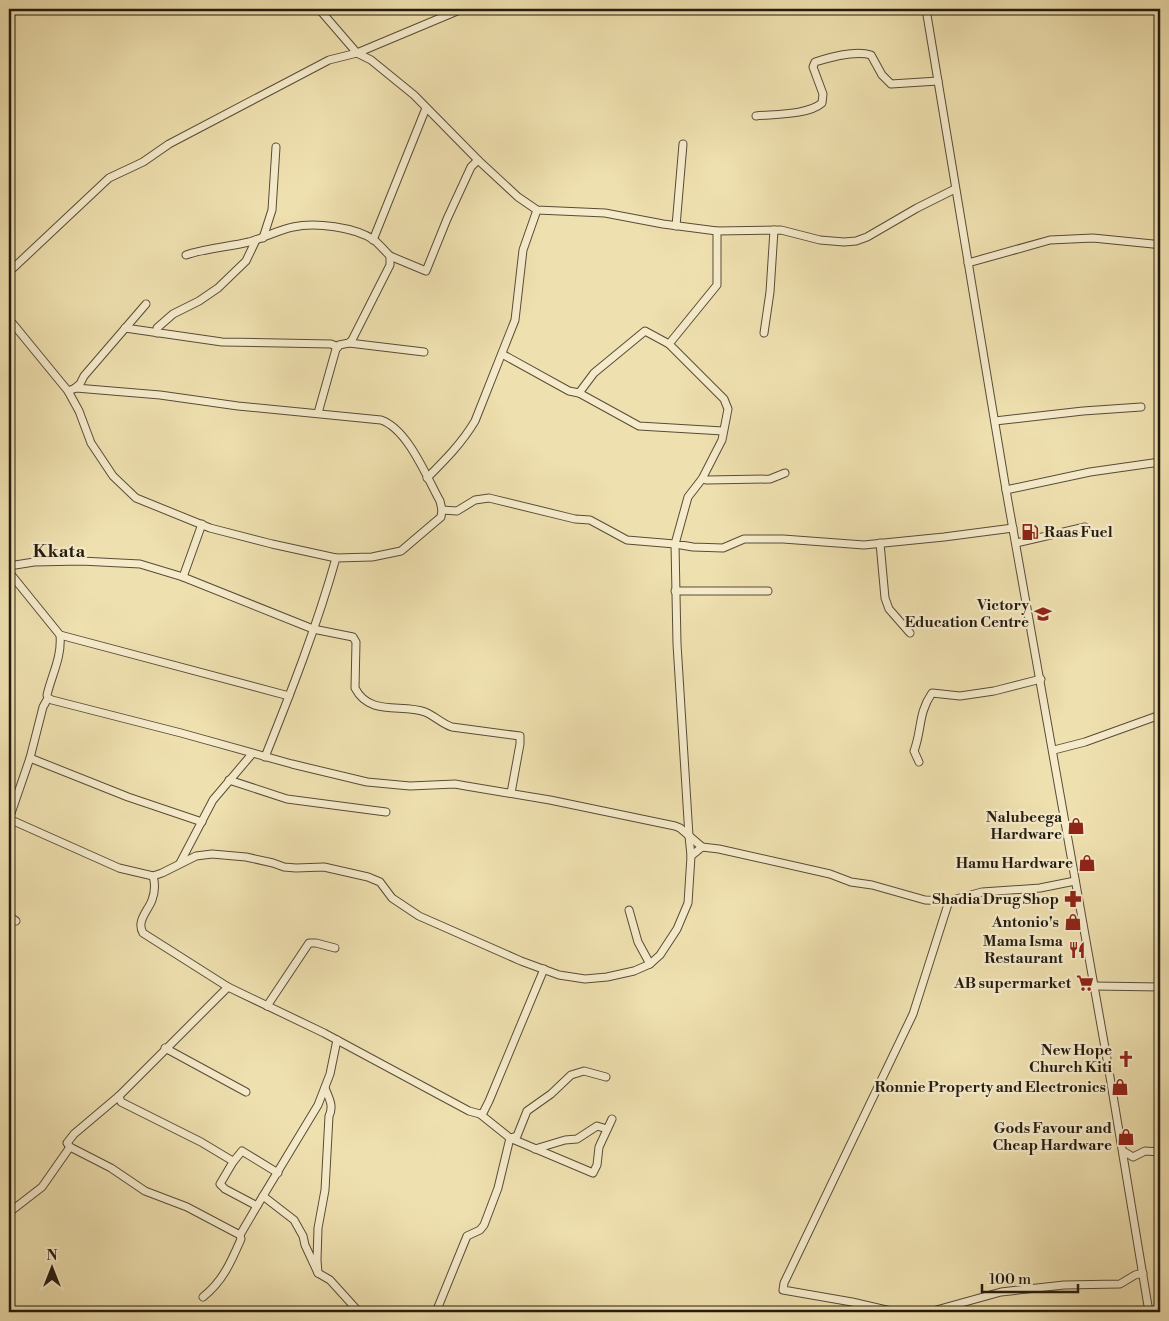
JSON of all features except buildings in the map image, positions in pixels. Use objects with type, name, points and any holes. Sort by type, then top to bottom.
[{"type":"street","points":[[319,9],[357,53],[371,60],[426,108],[518,197],[537,210],[606,214],[717,231],[774,230],[831,242],[856,241],[955,189]]},
{"type":"street","points":[[9,272],[109,178],[143,162],[169,144],[329,60],[357,53],[462,9]]},
{"type":"street","points":[[926,9],[1006,490],[1054,750],[1149,1312]]},
{"type":"street","points":[[756,116],[816,108],[822,103],[823,94],[814,67],[815,62],[829,58],[859,54],[871,55],[882,76],[891,84],[938,81]]},
{"type":"street","points":[[373,240],[426,108]]},
{"type":"street","points":[[676,226],[683,144]]},
{"type":"street","points":[[158,334],[158,328],[173,314],[218,288],[246,261],[259,239],[272,210],[276,148]]},
{"type":"street","points":[[186,255],[259,239],[291,227],[308,224],[324,225],[363,235],[373,240],[390,256],[426,272],[447,219],[471,167],[478,160]]},
{"type":"street","points":[[427,478],[456,450],[475,421],[515,320],[523,250],[537,210]]},
{"type":"street","points":[[764,333],[770,292],[774,230]]},
{"type":"street","points":[[669,344],[717,285],[717,231]]},
{"type":"street","points":[[968,263],[1050,240],[1093,238],[1160,246]]},
{"type":"street","points":[[349,343],[390,265],[390,256]]},
{"type":"street","points":[[71,389],[80,384],[84,376],[146,304]]},
{"type":"street","points":[[9,319],[71,389],[91,443],[113,476],[125,489],[145,503],[202,524],[272,544],[336,558],[372,557],[401,551],[441,516],[440,501],[413,452],[399,431],[388,422],[374,418],[238,406],[160,395],[71,389]]},
{"type":"street","points":[[125,328],[222,342],[331,344],[338,346],[349,343],[424,352]]},
{"type":"street","points":[[9,572],[60,635],[61,645],[59,658],[50,683],[48,698],[43,707],[30,758],[9,819],[119,868],[153,876],[196,856],[212,854],[246,857],[290,868],[324,868],[368,877],[380,882],[392,898],[419,916],[521,961],[559,974],[585,979],[607,977],[634,971],[650,964],[669,943],[688,903],[691,856],[675,591],[675,544],[688,497],[702,479],[722,440],[728,409],[724,400],[669,344],[645,331],[594,372],[579,393]]},
{"type":"street","points":[[318,413],[338,346]]},
{"type":"street","points":[[502,354],[568,391],[579,393],[640,426],[723,431]]},
{"type":"street","points":[[995,420],[1141,407]]},
{"type":"street","points":[[1006,490],[1090,472],[1160,462]]},
{"type":"street","points":[[702,479],[770,479],[785,473]]},
{"type":"street","points":[[442,510],[457,511],[474,500],[489,498],[575,519],[590,520],[627,540],[723,548],[744,539],[783,539],[829,544],[864,545],[1013,528]]},
{"type":"street","points":[[183,578],[202,524]]},
{"type":"street","points":[[1016,543],[1085,527]]},
{"type":"street","points":[[880,543],[885,598],[889,609],[910,633]]},
{"type":"street","points":[[265,757],[313,629],[336,558]]},
{"type":"street","points":[[9,566],[34,562],[81,561],[123,563],[152,567],[313,629],[349,635],[355,639],[355,688],[361,696],[372,703],[386,708],[425,712],[443,724],[452,727],[520,736],[511,793]]},
{"type":"street","points":[[675,591],[768,591]]},
{"type":"street","points":[[60,635],[289,696]]},
{"type":"street","points":[[919,762],[914,751],[919,737],[924,704],[932,693],[960,696],[994,691],[1041,679]]},
{"type":"street","points":[[48,698],[252,754],[367,782],[410,786],[455,784],[511,793],[675,826],[702,847],[719,849],[830,874],[851,882],[872,885],[925,900],[950,900],[982,892],[1040,888],[1075,881]]},
{"type":"street","points":[[1054,750],[1086,742],[1160,715]]},
{"type":"street","points":[[180,863],[213,800],[252,754]]},
{"type":"street","points":[[30,758],[128,797],[202,822]]},
{"type":"street","points":[[229,780],[287,799],[386,812]]},
{"type":"street","points":[[691,856],[702,847]]},
{"type":"street","points":[[153,876],[155,885],[152,900],[140,924],[140,929],[143,933],[228,986],[337,1040],[469,1111],[480,1114],[510,1138],[593,1173],[597,1165],[599,1147],[612,1119]]},
{"type":"street","points":[[896,1312],[783,1290],[784,1283],[912,1014],[950,900]]},
{"type":"street","points":[[630,910],[638,942],[650,964]]},
{"type":"street","points":[[9,916],[16,921]]},
{"type":"street","points":[[267,1006],[309,943],[336,948]]},
{"type":"street","points":[[480,1114],[483,1113],[489,1101],[544,969]]},
{"type":"street","points":[[228,986],[118,1096],[74,1134],[67,1143],[70,1147],[111,1168],[145,1191],[187,1208],[240,1235]]},
{"type":"street","points":[[1095,986],[1160,987]]},
{"type":"street","points":[[204,1297],[215,1288],[227,1271],[241,1239],[240,1235],[318,1105],[330,1074],[337,1040]]},
{"type":"street","points":[[165,1048],[246,1092]]},
{"type":"street","points":[[510,1138],[517,1136],[527,1111],[551,1094],[571,1075],[584,1071],[606,1077]]},
{"type":"street","points":[[318,1272],[318,1228],[325,1190],[329,1116],[332,1110],[325,1088]]},
{"type":"street","points":[[118,1096],[120,1102],[201,1142],[233,1162]]},
{"type":"street","points":[[535,1149],[566,1140],[577,1140],[598,1126],[607,1128]]},
{"type":"street","points":[[436,1312],[466,1236],[480,1230],[484,1225],[498,1188],[510,1138]]},
{"type":"street","points":[[11,1211],[42,1186],[70,1147]]},
{"type":"street","points":[[257,1206],[225,1189],[220,1184],[233,1162],[242,1151],[278,1173]]},
{"type":"street","points":[[1123,1151],[1133,1157],[1146,1151],[1160,1152]]},
{"type":"street","points":[[263,1196],[294,1220],[318,1272],[330,1280],[360,1312]]},
{"type":"street","points":[[929,1312],[1001,1292],[1064,1286],[1120,1284],[1135,1275],[1143,1273]]},
{"type":"place","name":"Raas Fuel","points":[[1030,532]]},
{"type":"place","name":"Victory Education Centre","points":[[1043,614]]},
{"type":"place","name":"Nalubeega Hardware","points":[[1076,826]]},
{"type":"place","name":"Hamu Hardware","points":[[1087,863]]},
{"type":"place","name":"Shadia Drug Shop","points":[[1073,899]]},
{"type":"place","name":"Antonio's","points":[[1073,922]]},
{"type":"place","name":"Mama Isma Restaurant","points":[[1077,950]]},
{"type":"place","name":"AB supermarket","points":[[1085,983]]},
{"type":"place","name":"New Hope Church Kiti","points":[[1126,1059]]},
{"type":"place","name":"Ronnie Property and Electronics","points":[[1120,1087]]},
{"type":"place","name":"Gods Favour and Cheap Hardware","points":[[1126,1137]]},
{"type":"district","name":"Kkata","points":[[59,551]]}]
